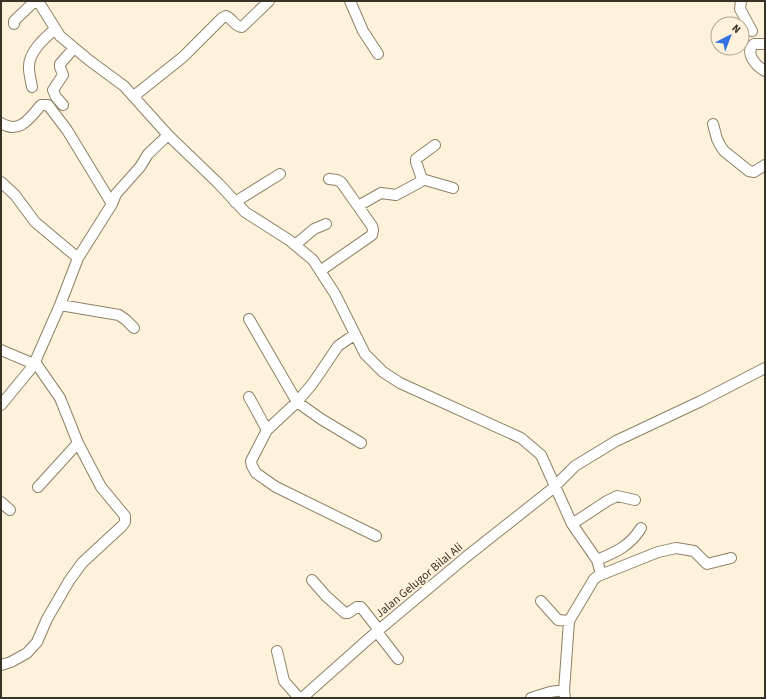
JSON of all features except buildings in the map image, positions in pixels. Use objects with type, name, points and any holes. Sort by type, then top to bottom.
[{"type":"street","points":[[14,24],[14,21],[36,1],[60,36],[116,79],[134,96],[168,135],[219,184],[235,202],[251,217],[295,245],[312,260],[335,294],[364,354],[383,372],[416,390],[521,438],[541,455],[572,524],[597,560],[600,574]]},
{"type":"street","points":[[134,96],[182,57],[222,18],[226,16],[229,17],[238,26],[242,27],[268,1]]},
{"type":"street","points":[[350,1],[363,31],[378,54]]},
{"type":"street","points":[[741,1],[740,8],[752,31]]},
{"type":"street","points":[[32,87],[29,67],[30,61],[37,46],[55,29]]},
{"type":"street","points":[[765,44],[754,44],[750,49],[752,57],[765,71]]},
{"type":"street","points":[[63,105],[56,97],[53,90],[63,75],[60,64],[74,48]]},
{"type":"street","points":[[1,123],[11,128],[22,125],[41,105],[48,105],[67,130],[112,204]]},
{"type":"street","points":[[713,124],[717,139],[724,151],[750,171],[754,172],[765,165]]},
{"type":"street","points":[[1,405],[34,363],[60,305],[78,258],[112,204],[116,194],[140,167],[148,154],[168,135]]},
{"type":"street","points":[[422,179],[416,159],[436,144]]},
{"type":"street","points":[[235,202],[280,174]]},
{"type":"street","points":[[320,271],[372,234],[373,230],[372,226],[341,182],[329,179]]},
{"type":"street","points":[[358,206],[381,193],[396,195],[422,179],[453,188]]},
{"type":"street","points":[[1,182],[15,195],[35,222],[78,258]]},
{"type":"street","points":[[295,245],[314,229],[326,224]]},
{"type":"street","points":[[60,305],[119,315],[134,328]]},
{"type":"street","points":[[249,319],[297,402],[320,419],[362,444]]},
{"type":"street","points":[[354,334],[338,346],[318,377],[297,402],[267,430],[251,461],[256,474],[285,492],[376,536]]},
{"type":"street","points":[[1,350],[34,363],[60,398],[78,443],[101,487],[125,516],[125,522],[122,526],[82,564],[69,581],[47,618],[37,642],[27,653],[11,662],[1,665]]},
{"type":"street","name":"Jalan Gelugor Bilal Ali","points":[[300,698],[575,466],[616,441],[765,368]]},
{"type":"street","points":[[249,397],[267,430]]},
{"type":"street","points":[[38,487],[78,443]]},
{"type":"street","points":[[572,524],[617,496],[635,500]]},
{"type":"street","points":[[1,502],[10,510]]},
{"type":"street","points":[[597,560],[627,545],[633,540],[640,528]]},
{"type":"street","points":[[531,698],[550,692],[565,694],[569,621],[594,579],[600,574],[658,552],[676,548],[694,550],[707,564],[731,558]]},
{"type":"street","points":[[312,580],[326,596],[345,613],[348,613],[357,606],[362,608],[398,660]]},
{"type":"street","points":[[541,601],[558,620],[569,621]]},
{"type":"street","points":[[277,651],[284,681],[300,698]]}]
